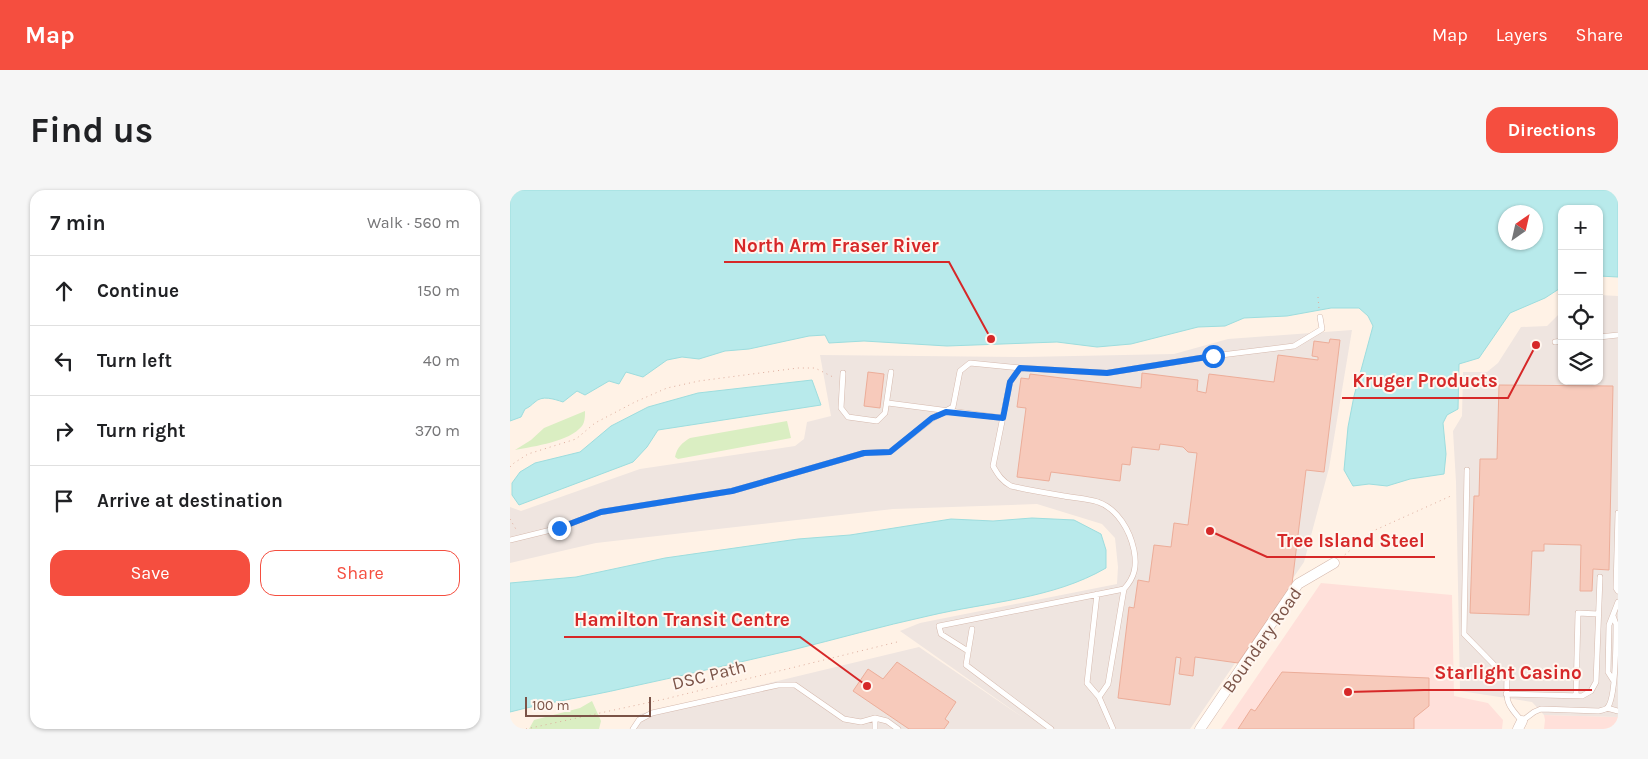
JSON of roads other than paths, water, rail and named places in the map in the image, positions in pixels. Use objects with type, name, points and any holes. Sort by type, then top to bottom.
[{"type":"street","name":"Boundary Road","points":[[1200,729],[1298,584],[1334,563]]},
{"type":"lane","points":[[510,540],[559,528],[601,512],[732,491],[864,453],[890,452],[932,418],[953,407],[960,371],[970,363],[1107,373],[1213,356],[1294,346],[1322,329],[1320,317]]},
{"type":"lane","points":[[1603,337],[1618,335]]},
{"type":"lane","points":[[1020,368],[1010,382],[993,466],[1002,480],[1011,486],[1099,503],[1123,523],[1132,540],[1135,556],[1132,580],[1124,589],[1108,684],[1099,697]]},
{"type":"lane","points":[[843,373],[841,408],[848,417],[877,421],[885,414],[891,372]]},
{"type":"lane","points":[[888,403],[1003,418]]},
{"type":"lane","points":[[1467,470],[1464,634],[1507,678],[1506,694],[1509,707],[1520,725],[1534,712],[1541,709],[1599,711],[1607,708],[1618,711]]},
{"type":"lane","points":[[1618,513],[1616,588],[1618,591]]},
{"type":"lane","points":[[1506,694],[1582,696],[1591,691],[1596,682],[1600,577]]},
{"type":"lane","points":[[968,651],[942,634],[939,626],[1124,589]]},
{"type":"lane","points":[[1097,594],[1087,683],[1099,697],[1113,729]]},
{"type":"lane","points":[[1607,708],[1610,702],[1615,672],[1616,627],[1613,616],[1618,602]]},
{"type":"lane","points":[[1576,696],[1578,613],[1598,614]]},
{"type":"lane","points":[[972,629],[966,665],[1051,729]]},
{"type":"lane","points":[[633,729],[639,720],[652,713],[778,685],[795,686],[844,719],[861,722],[875,718],[887,722],[898,729]]},
{"type":"lane","points":[[875,718],[875,729]]},
{"type":"water","points":[[510,190],[1618,190],[1618,277],[1603,276],[1603,205],[1558,205],[1558,290],[1545,298],[1510,313],[1479,358],[1459,364],[1458,409],[1447,415],[1443,423],[1446,454],[1444,474],[1410,479],[1387,486],[1369,484],[1353,486],[1344,470],[1348,427],[1354,396],[1373,326],[1368,316],[1359,308],[1331,308],[1287,316],[1244,318],[1225,326],[1198,327],[1131,344],[1097,347],[1057,342],[947,346],[864,341],[829,343],[825,335],[809,336],[749,349],[725,351],[699,359],[682,357],[667,360],[643,377],[626,372],[619,384],[609,381],[585,395],[577,391],[563,402],[548,398],[538,400],[525,409],[521,417],[510,421]]},
{"type":"water","points":[[812,380],[821,405],[658,430],[647,447],[633,462],[519,505],[512,495],[512,483],[520,472],[535,463],[580,452],[611,426],[648,407],[698,393]]},
{"type":"water","points":[[1032,518],[1074,520],[1101,534],[1106,550],[1106,568],[1064,587],[1042,593],[950,611],[792,650],[510,712],[510,583],[576,577],[665,558],[798,539],[850,535],[951,519],[993,521]]},
{"type":"place","name":"North Arm Fraser River","points":[[991,339]]},
{"type":"place","name":"Kruger Products","points":[[1536,345]]},
{"type":"place","name":"Tree Island Steel","points":[[1210,531]]},
{"type":"place","name":"Hamilton Transit Centre","points":[[867,686]]},
{"type":"place","name":"Starlight Casino","points":[[1348,692]]}]
